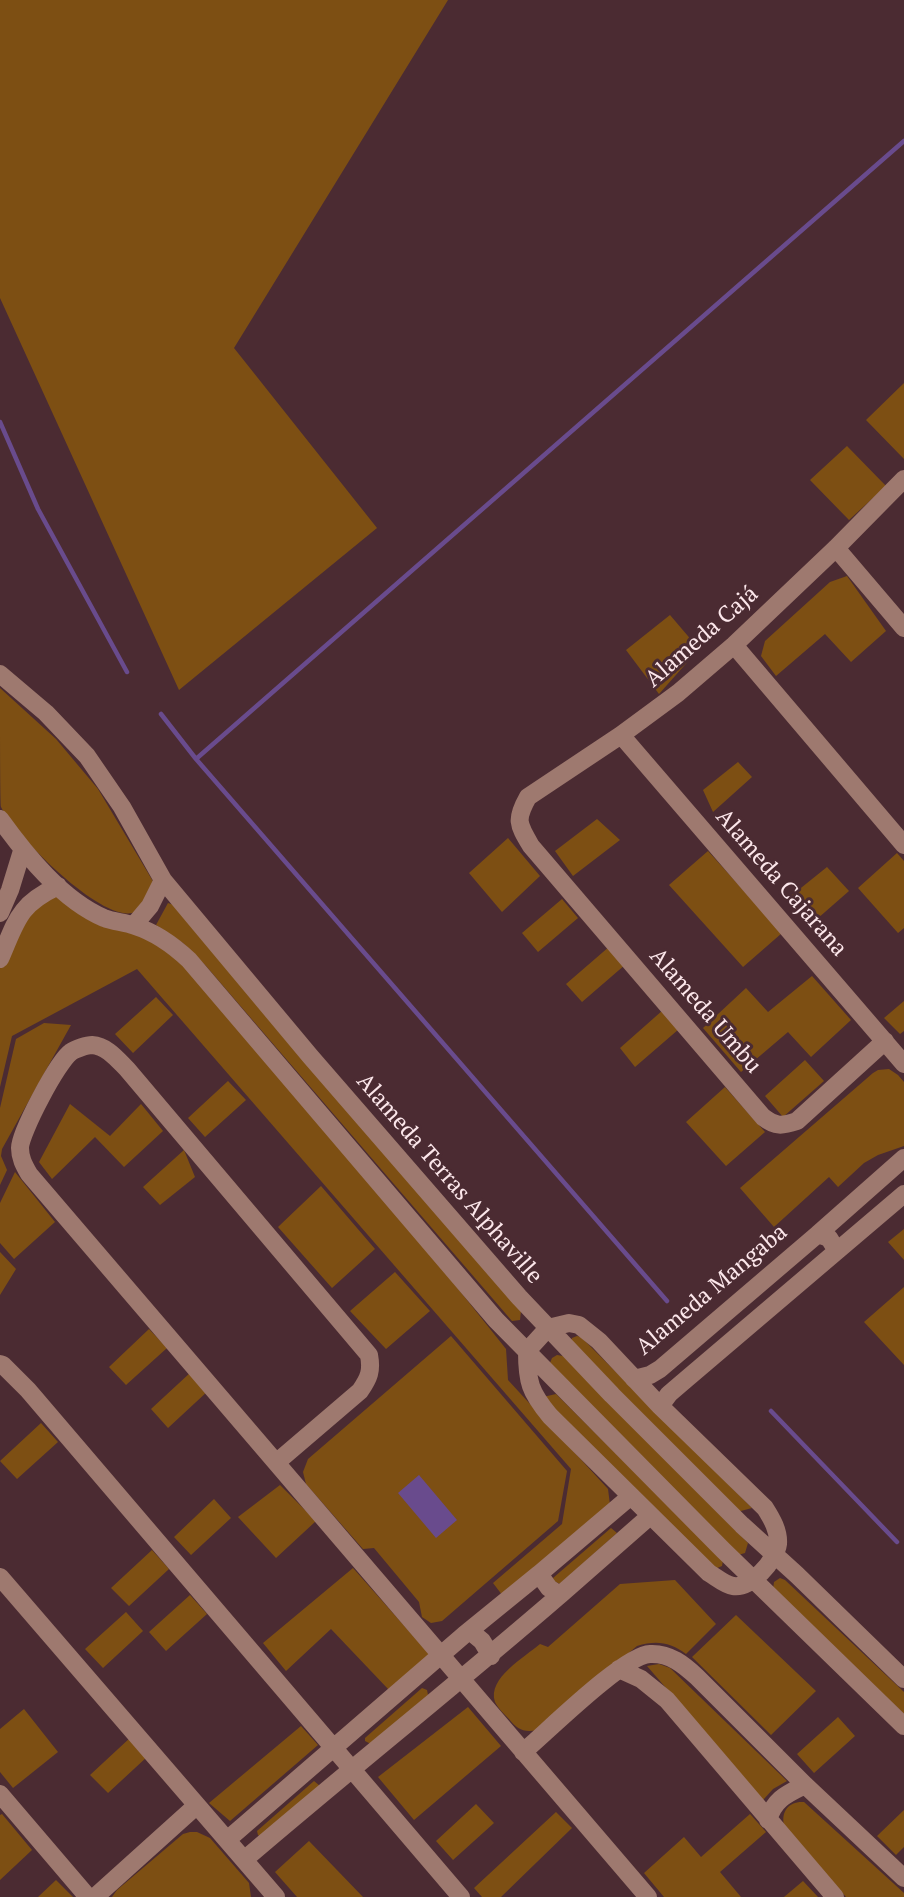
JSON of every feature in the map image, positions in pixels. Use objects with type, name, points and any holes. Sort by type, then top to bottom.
[{"type":"street","name":"Alameda Cajá","points":[[519,813],[528,797],[678,693],[734,645],[904,479]]},
{"type":"street","points":[[836,548],[904,628]]},
{"type":"street","points":[[734,645],[904,845]]},
{"type":"street","name":"Alameda Terras Alphaville","points":[[0,674],[46,713],[87,756],[122,807],[163,880],[310,1056],[548,1328],[696,1479],[904,1679]]},
{"type":"street","name":"Alameda Cajarana","points":[[621,735],[904,1064]]},
{"type":"street","name":"Alameda Umbu","points":[[519,813],[521,828],[531,846],[763,1117],[774,1125],[783,1126],[797,1121],[885,1041]]},
{"type":"street","points":[[0,819],[22,851],[58,886],[89,910],[134,925],[168,941],[211,984],[478,1299],[592,1419],[904,1726]]},
{"type":"street","points":[[0,913],[22,851]]},
{"type":"street","points":[[134,925],[150,906],[163,880]]},
{"type":"street","points":[[0,958],[18,918],[26,907],[38,896],[58,886]]},
{"type":"street","points":[[277,1462],[360,1391],[372,1368],[369,1355],[127,1069],[107,1049],[90,1045],[71,1052],[60,1065],[24,1131],[20,1146],[21,1160],[43,1191],[648,1897]]},
{"type":"street","name":"Alameda Mangaba","points":[[634,1379],[660,1369],[904,1158]]},
{"type":"street","points":[[660,1406],[669,1394],[904,1194],[894,1187],[885,1173]]},
{"type":"street","name":"Alameda Mangaba","points":[[818,1234],[829,1238],[837,1251]]},
{"type":"street","points":[[569,1323],[579,1325],[599,1341],[660,1406],[765,1508],[776,1529],[778,1542],[775,1555],[753,1579],[744,1585],[733,1586],[696,1562],[539,1403],[530,1389],[527,1376],[527,1351],[548,1328],[569,1323]]},
{"type":"street","points":[[0,1364],[28,1390],[461,1897]]},
{"type":"street","points":[[227,1840],[631,1496]]},
{"type":"street","points":[[244,1860],[491,1656],[650,1517]]},
{"type":"street","points":[[539,1574],[549,1588],[560,1595]]},
{"type":"street","points":[[0,1577],[273,1896]]},
{"type":"street","points":[[470,1631],[482,1641],[491,1656]]},
{"type":"street","points":[[523,1752],[637,1657],[650,1654],[667,1656],[682,1664],[904,1878]]},
{"type":"street","points":[[619,1670],[641,1679],[667,1700],[835,1897]]},
{"type":"street","points":[[768,1820],[771,1809],[779,1799],[805,1785]]},
{"type":"street","points":[[0,1794],[88,1897]]},
{"type":"street","points":[[95,1897],[196,1806]]},
{"type":"shaded area","points":[[0,0],[448,0],[234,348],[377,528],[179,690],[0,298]]},
{"type":"shaded area","points":[[904,383],[904,459],[866,420]]},
{"type":"shaded area","points":[[847,446],[886,486],[849,520],[810,480]]},
{"type":"shaded area","points":[[847,576],[886,631],[851,662],[825,634],[776,676],[761,656],[765,641],[830,582]]},
{"type":"shaded area","points":[[670,615],[699,649],[659,694],[626,650]]},
{"type":"shaded area","points":[[0,688],[56,739],[98,789],[154,883],[136,911],[117,912],[80,890],[40,855],[1,807]]},
{"type":"shaded area","points":[[738,762],[752,777],[713,812],[703,790]]},
{"type":"shaded area","points":[[597,819],[620,840],[573,876],[555,851]]},
{"type":"shaded area","points":[[508,838],[540,876],[502,912],[469,873]]},
{"type":"shaded area","points":[[708,851],[782,933],[743,967],[669,885]]},
{"type":"shaded area","points":[[897,853],[904,861],[904,928],[898,933],[858,888]]},
{"type":"shaded area","points":[[827,867],[849,891],[809,926],[786,900]]},
{"type":"shaded area","points":[[58,886],[168,941],[307,1099],[506,1349],[508,1380],[608,1489],[610,1505],[506,1600],[493,1583],[562,1524],[571,1469],[137,969],[12,1036],[0,1087],[0,959],[18,918]]},
{"type":"shaded area","points":[[562,899],[578,918],[538,952],[522,933]]},
{"type":"shaded area","points":[[168,903],[174,905],[521,1311],[520,1320],[512,1321],[206,966],[183,943],[156,925]]},
{"type":"shaded area","points":[[610,946],[626,964],[582,1002],[566,984]]},
{"type":"shaded area","points":[[812,976],[851,1020],[811,1057],[788,1032],[741,1072],[703,1028],[746,988],[768,1012]]},
{"type":"shaded area","points":[[156,997],[173,1015],[133,1053],[115,1034]]},
{"type":"shaded area","points":[[904,1001],[904,1031],[900,1034],[884,1018]]},
{"type":"shaded area","points":[[663,1010],[679,1029],[635,1067],[620,1048]]},
{"type":"shaded area","points":[[44,1023],[71,1025],[2,1149],[1,1156],[7,1170],[0,1185],[0,1108],[16,1039]]},
{"type":"shaded area","points":[[805,1060],[824,1081],[783,1117],[765,1096]]},
{"type":"shaded area","points":[[889,1069],[904,1082],[904,1146],[864,1163],[838,1187],[829,1177],[774,1227],[740,1188],[873,1073]]},
{"type":"shaded area","points":[[228,1081],[246,1100],[205,1137],[188,1118]]},
{"type":"shaded area","points":[[725,1087],[765,1132],[726,1166],[686,1122]]},
{"type":"shaded area","points":[[70,1104],[110,1136],[141,1104],[163,1131],[124,1167],[95,1137],[52,1179],[39,1162]]},
{"type":"shaded area","points":[[184,1150],[195,1177],[160,1205],[143,1187]]},
{"type":"shaded area","points":[[15,1172],[55,1222],[14,1259],[0,1243],[0,1203]]},
{"type":"shaded area","points":[[321,1186],[375,1249],[332,1288],[278,1227]]},
{"type":"shaded area","points":[[904,1229],[904,1260],[888,1242]]},
{"type":"shaded area","points":[[0,1252],[16,1269],[0,1295]]},
{"type":"shaded area","points":[[395,1272],[430,1311],[386,1349],[350,1311]]},
{"type":"shaded area","points":[[904,1287],[904,1365],[864,1322]]},
{"type":"shaded area","points":[[149,1329],[167,1348],[126,1385],[109,1367]]},
{"type":"shaded area","points":[[451,1336],[567,1471],[558,1521],[442,1621],[431,1623],[422,1617],[419,1602],[374,1548],[363,1549],[306,1484],[303,1472],[308,1459]]},
{"type":"shaded area","points":[[577,1336],[752,1508],[737,1512],[571,1342],[572,1338]]},
{"type":"shaded area","points":[[557,1355],[563,1356],[748,1543],[745,1553],[738,1555],[550,1363]]},
{"type":"shaded area","points":[[191,1372],[209,1390],[168,1428],[151,1409]]},
{"type":"shaded area","points":[[556,1394],[723,1560],[722,1566],[715,1569],[543,1397]]},
{"type":"shaded area","points":[[41,1423],[58,1442],[17,1479],[0,1461]]},
{"type":"shaded area","points":[[419,1475],[457,1520],[436,1538],[398,1493]]},
{"type":"shaded area","points":[[280,1485],[316,1521],[276,1558],[238,1517]]},
{"type":"shaded area","points":[[214,1499],[231,1518],[191,1555],[174,1537]]},
{"type":"shaded area","points":[[611,1528],[617,1533],[560,1584],[554,1581],[553,1578]]},
{"type":"shaded area","points":[[152,1550],[169,1569],[129,1606],[111,1588]]},
{"type":"shaded area","points":[[353,1568],[431,1656],[389,1690],[331,1629],[286,1671],[263,1643]]},
{"type":"shaded area","points":[[780,1578],[904,1692],[904,1714],[773,1589],[774,1582]]},
{"type":"shaded area","points":[[675,1580],[716,1624],[686,1654],[663,1643],[637,1646],[537,1730],[518,1728],[495,1702],[497,1685],[509,1669],[540,1644],[548,1647],[620,1584]]},
{"type":"shaded area","points":[[190,1595],[207,1614],[166,1651],[149,1632]]},
{"type":"shaded area","points":[[126,1612],[143,1631],[103,1668],[85,1649]]},
{"type":"shaded area","points":[[736,1615],[816,1691],[771,1735],[692,1657]]},
{"type":"shaded area","points":[[659,1664],[670,1668],[787,1781],[773,1789],[763,1800],[647,1666]]},
{"type":"shaded area","points":[[422,1688],[427,1690],[428,1695],[371,1744],[365,1741],[365,1738]]},
{"type":"shaded area","points":[[468,1707],[501,1746],[414,1820],[378,1777]]},
{"type":"shaded area","points":[[24,1709],[58,1752],[13,1788],[0,1772],[0,1729]]},
{"type":"shaded area","points":[[838,1717],[855,1736],[814,1773],[797,1754]]},
{"type":"shaded area","points":[[301,1726],[318,1745],[230,1821],[209,1803]]},
{"type":"shaded area","points":[[131,1737],[148,1756],[108,1793],[90,1775]]},
{"type":"shaded area","points":[[314,1781],[320,1786],[261,1837],[258,1835],[257,1831]]},
{"type":"shaded area","points":[[804,1802],[904,1893],[904,1897],[846,1897],[784,1825],[787,1808],[794,1803]]},
{"type":"shaded area","points":[[476,1804],[494,1823],[453,1860],[436,1841]]},
{"type":"shaded area","points":[[904,1810],[904,1847],[896,1855],[877,1836]]},
{"type":"shaded area","points":[[556,1812],[572,1828],[501,1897],[482,1897],[474,1888]]},
{"type":"shaded area","points":[[2,1814],[32,1850],[0,1880],[0,1815]]},
{"type":"shaded area","points":[[750,1814],[766,1832],[720,1872],[741,1897],[664,1897],[644,1873],[684,1837],[701,1857]]},
{"type":"shaded area","points":[[190,1832],[210,1838],[249,1883],[251,1897],[112,1897],[183,1834]]},
{"type":"shaded area","points":[[309,1841],[363,1897],[297,1897],[275,1872]]},
{"type":"shaded area","points":[[56,1880],[73,1897],[38,1897]]},
{"type":"shaded area","points":[[803,1881],[818,1897],[784,1897]]},
{"type":"waterway","points":[[196,759],[904,141]]},
{"type":"waterway","points":[[0,422],[38,509],[127,672]]},
{"type":"waterway","points":[[161,714],[196,759],[667,1301]]},
{"type":"waterway","points":[[771,1411],[897,1542]]}]
